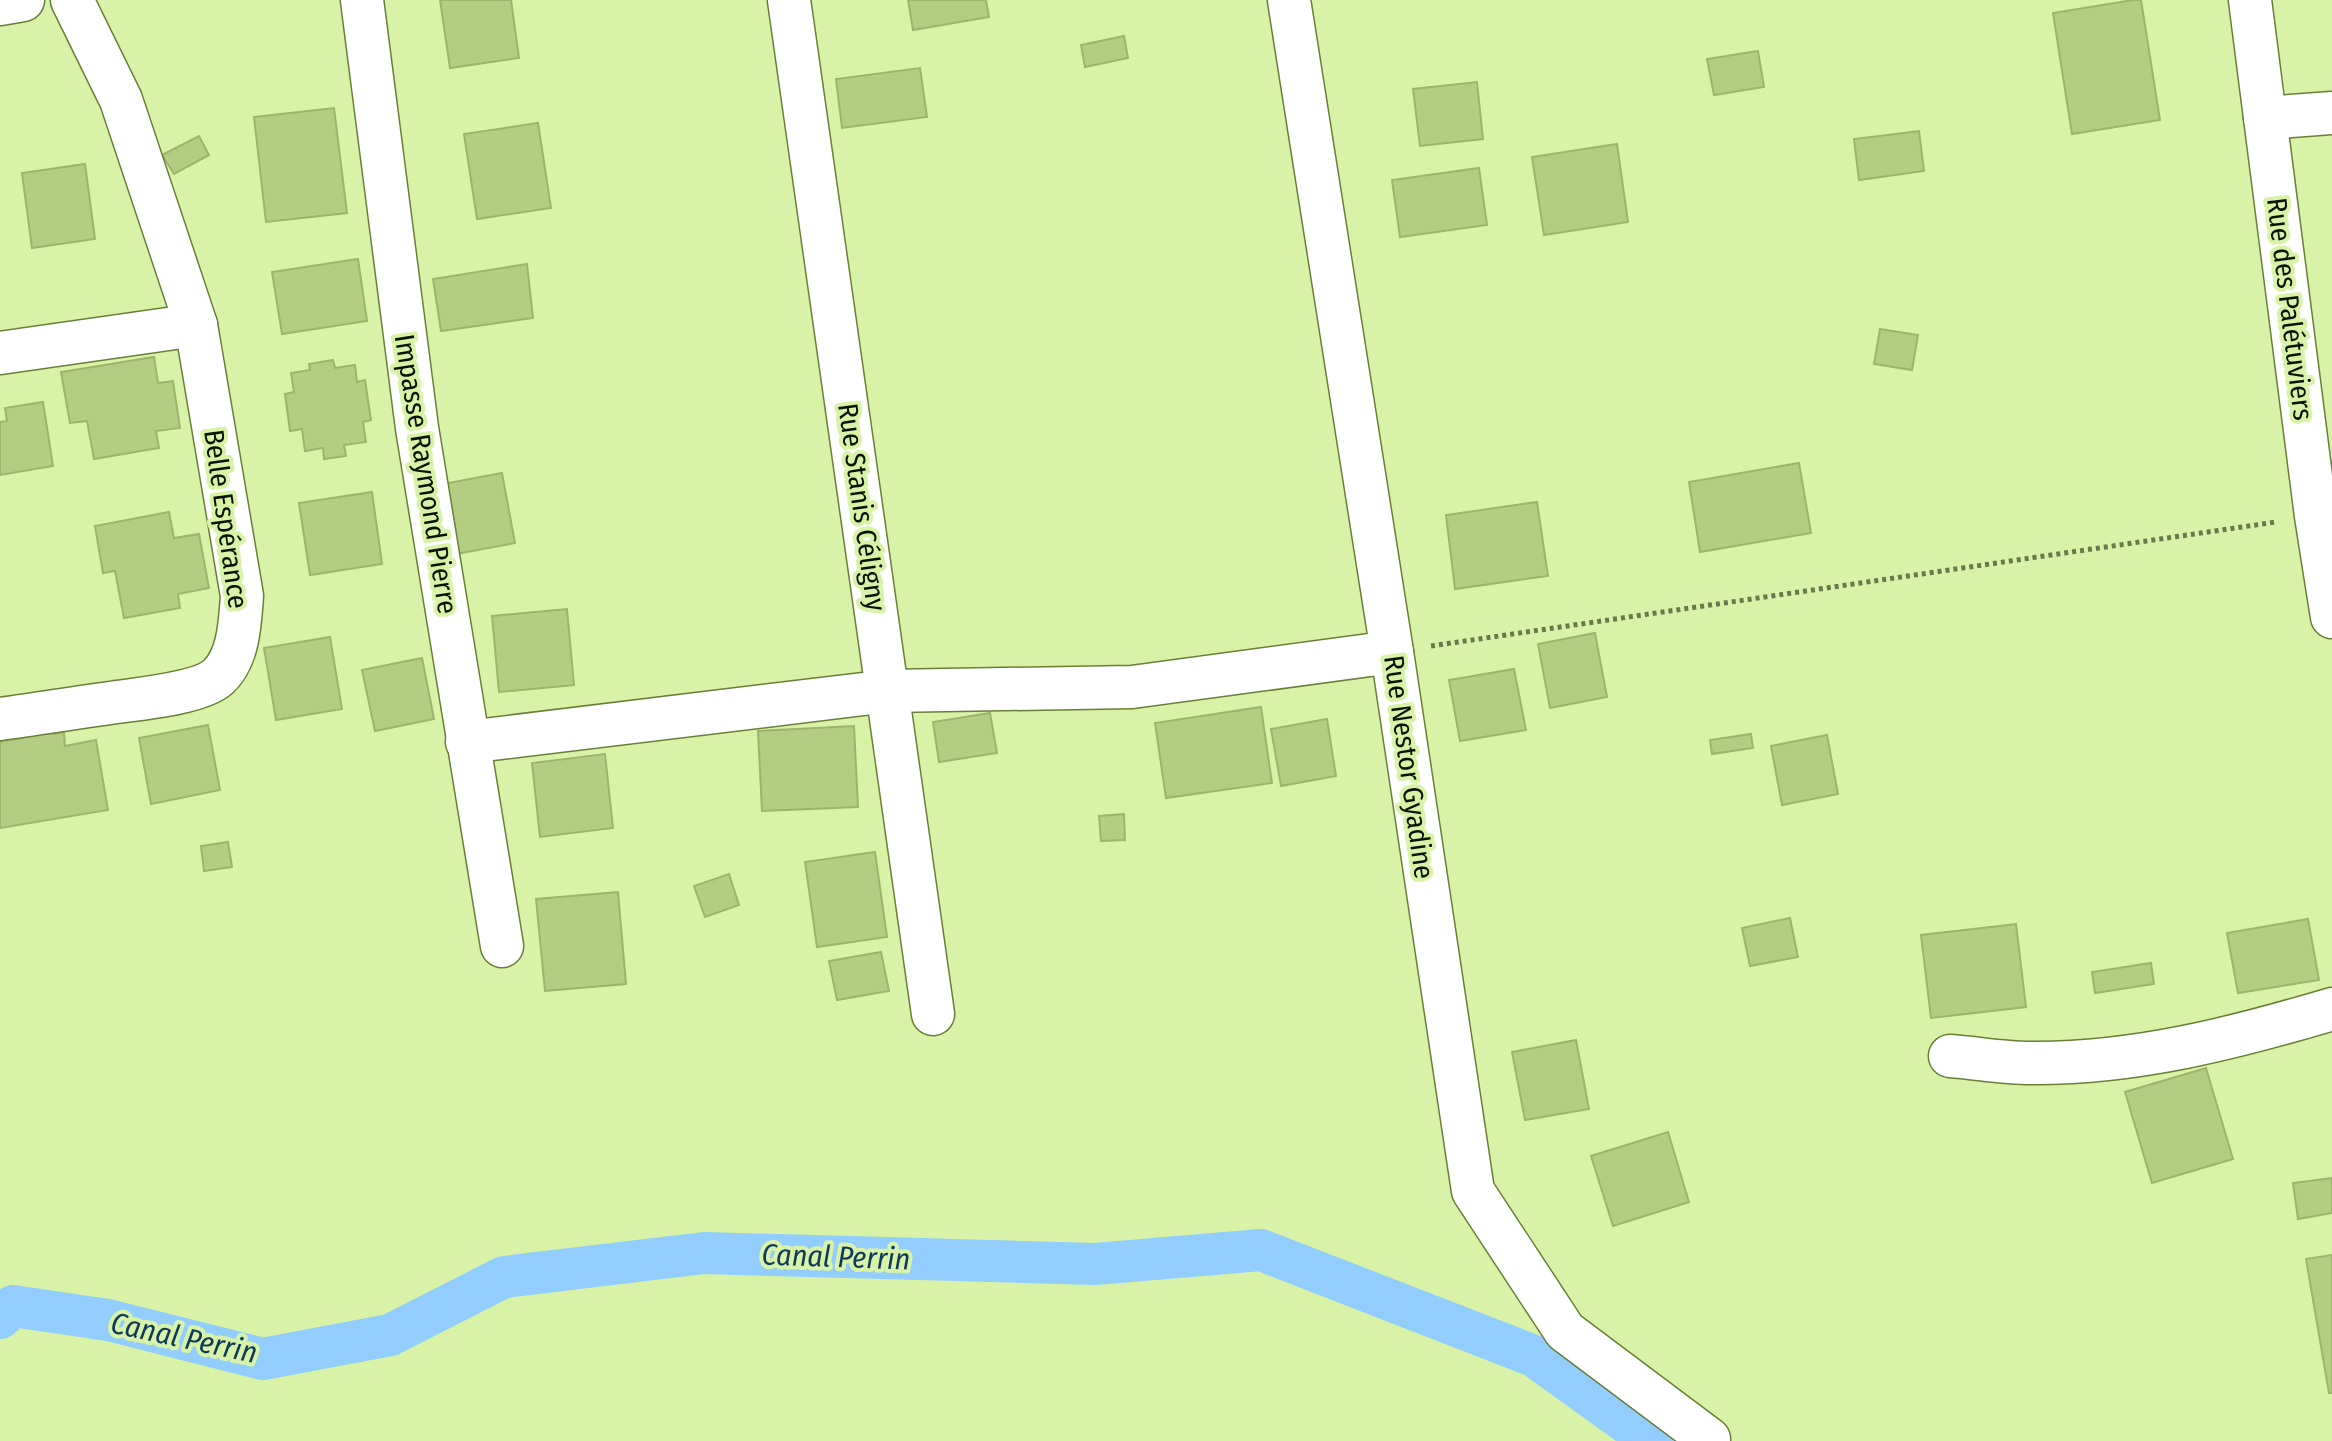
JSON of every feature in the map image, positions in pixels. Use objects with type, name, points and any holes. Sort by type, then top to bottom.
[{"type":"street","points":[[0,4],[23,0]]},
{"type":"street","name":"Belle Espérance","points":[[0,719],[171,694],[207,684],[218,677],[230,660],[240,623],[242,596],[196,325],[121,100],[72,0]]},
{"type":"street","name":"Impasse Raymond Pierre","points":[[362,0],[417,428],[502,946]]},
{"type":"street","name":"Rue Stanis Céligny","points":[[789,0],[933,1014]]},
{"type":"street","name":"Rue Nestor Gyadine","points":[[1289,0],[1473,1191],[1565,1331],[1709,1439]]},
{"type":"street","name":"Rue des Palétuviers","points":[[2250,0],[2316,516],[2332,617]]},
{"type":"street","points":[[2265,118],[2332,113]]},
{"type":"street","points":[[0,353],[196,325]]},
{"type":"street","points":[[467,742],[888,691],[1132,687],[1392,652]]},
{"type":"street","points":[[1950,1056],[2034,1064],[2140,1056],[2250,1033],[2332,1009]]},
{"type":"path","points":[[1392,652],[2316,516]]},
{"type":"building","points":[[440,0],[511,0],[519,58],[450,68]]},
{"type":"building","points":[[908,0],[986,0],[989,17],[913,30]]},
{"type":"building","points":[[2141,0],[2160,120],[2072,134],[2053,13]]},
{"type":"building","points":[[1124,36],[1128,58],[1085,67],[1081,45]]},
{"type":"building","points":[[1758,51],[1764,87],[1714,95],[1707,59]]},
{"type":"building","points":[[920,68],[927,117],[842,128],[836,79]]},
{"type":"building","points":[[1477,82],[1483,139],[1420,146],[1413,89]]},
{"type":"building","points":[[334,108],[347,213],[266,222],[254,117]]},
{"type":"building","points":[[538,123],[551,208],[477,219],[464,134]]},
{"type":"building","points":[[1919,131],[1924,171],[1859,180],[1854,139]]},
{"type":"building","points":[[199,136],[209,155],[174,174],[162,155]]},
{"type":"building","points":[[1617,144],[1628,222],[1544,235],[1532,157]]},
{"type":"building","points":[[85,164],[95,239],[32,248],[22,173]]},
{"type":"building","points":[[1479,168],[1487,225],[1400,237],[1392,180]]},
{"type":"building","points":[[358,259],[367,321],[282,334],[272,272]]},
{"type":"building","points":[[527,264],[533,318],[441,331],[433,279]]},
{"type":"building","points":[[1880,329],[1918,335],[1912,370],[1874,364]]},
{"type":"building","points":[[154,357],[158,383],[173,381],[180,428],[156,431],[159,448],[94,459],[87,421],[70,423],[61,372]]},
{"type":"building","points":[[333,360],[335,368],[355,365],[357,382],[365,380],[371,420],[363,422],[366,442],[344,445],[346,456],[324,459],[323,448],[305,451],[302,429],[290,431],[285,394],[294,392],[291,373],[310,370],[309,364]]},
{"type":"building","points":[[43,402],[53,466],[0,475],[0,422],[7,421],[5,408]]},
{"type":"building","points":[[1799,463],[1811,533],[1700,552],[1689,482]]},
{"type":"building","points":[[502,473],[515,543],[456,554],[443,484]]},
{"type":"building","points":[[372,492],[382,564],[310,575],[299,503]]},
{"type":"building","points":[[1537,502],[1548,576],[1455,589],[1446,515]]},
{"type":"building","points":[[169,512],[174,538],[199,534],[209,588],[178,594],[180,608],[124,618],[115,571],[103,573],[95,526]]},
{"type":"building","points":[[567,609],[574,685],[499,692],[492,616]]},
{"type":"building","points":[[1595,633],[1607,697],[1550,708],[1538,644]]},
{"type":"building","points":[[330,637],[342,709],[276,720],[264,648]]},
{"type":"building","points":[[422,658],[434,719],[375,731],[362,670]]},
{"type":"building","points":[[1514,669],[1526,730],[1460,741],[1449,680]]},
{"type":"building","points":[[1261,707],[1272,783],[1166,798],[1155,723]]},
{"type":"building","points":[[990,713],[997,753],[939,762],[933,722]]},
{"type":"building","points":[[1327,719],[1336,776],[1281,786],[1271,729]]},
{"type":"building","points":[[208,725],[220,790],[151,804],[139,738]]},
{"type":"building","points":[[52,726],[54,734],[64,732],[65,746],[96,740],[108,810],[0,828],[0,742],[22,738],[21,731]]},
{"type":"building","points":[[854,726],[858,807],[762,811],[758,731]]},
{"type":"building","points":[[1751,734],[1753,748],[1712,754],[1710,740]]},
{"type":"building","points":[[1827,735],[1838,794],[1782,805],[1771,746]]},
{"type":"building","points":[[605,754],[613,828],[540,837],[532,763]]},
{"type":"building","points":[[1124,814],[1125,840],[1101,841],[1099,816]]},
{"type":"building","points":[[228,842],[232,867],[204,871],[201,846]]},
{"type":"building","points":[[875,852],[887,937],[817,947],[805,862]]},
{"type":"building","points":[[729,874],[739,905],[705,917],[694,886]]},
{"type":"building","points":[[618,892],[626,984],[545,991],[536,899]]},
{"type":"building","points":[[1790,918],[1798,957],[1750,966],[1742,928]]},
{"type":"building","points":[[2308,919],[2319,980],[2238,993],[2227,933]]},
{"type":"building","points":[[2016,924],[2026,1007],[1931,1018],[1921,935]]},
{"type":"building","points":[[881,952],[889,991],[837,1000],[829,961]]},
{"type":"building","points":[[2151,963],[2154,984],[2095,993],[2092,972]]},
{"type":"building","points":[[1576,1040],[1589,1109],[1525,1120],[1512,1052]]},
{"type":"building","points":[[2206,1068],[2233,1159],[2152,1183],[2125,1092]]},
{"type":"building","points":[[1668,1132],[1689,1202],[1613,1226],[1591,1156]]},
{"type":"building","points":[[2332,1178],[2332,1213],[2298,1219],[2293,1183]]},
{"type":"building","points":[[2332,1255],[2332,1393],[2329,1393],[2306,1259]]},
{"type":"waterway","name":"Canal Perrin","points":[[0,1318],[13,1306],[108,1320],[263,1359],[390,1335],[504,1277],[704,1253],[1095,1264],[1261,1250],[1534,1356],[1652,1441]]}]
